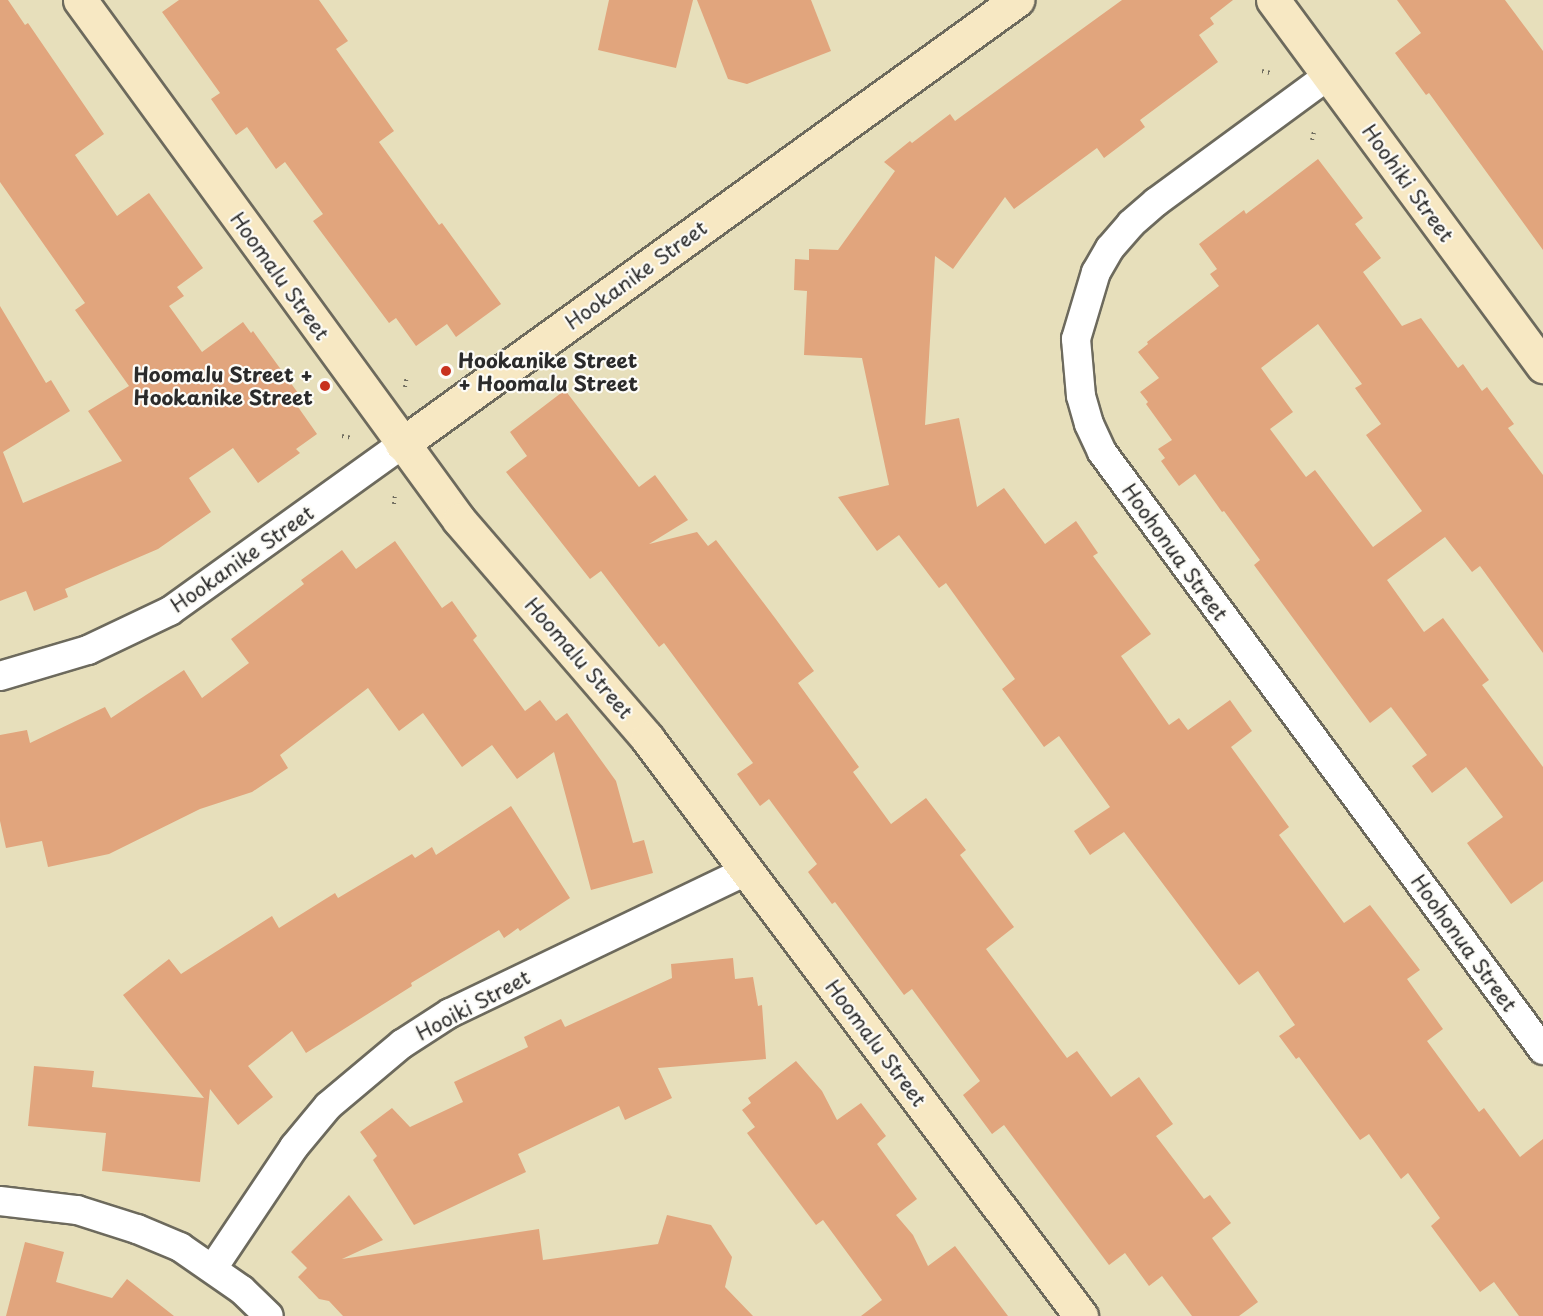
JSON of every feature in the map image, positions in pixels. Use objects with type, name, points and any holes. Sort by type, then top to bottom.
[{"type":"street","name":"Hoomalu Street","points":[[80,0],[459,520],[618,701],[1081,1316]]},
{"type":"street","name":"Hookanike Street","points":[[0,676],[88,650],[170,611],[1017,0]]},
{"type":"street","name":"Hoohiki Street","points":[[1273,0],[1543,366]]},
{"type":"street","name":"Hoohonua Street","points":[[1329,75],[1156,202],[1131,224],[1110,248],[1096,272],[1076,339],[1081,396],[1089,424],[1102,452],[1543,1050]]},
{"type":"street","name":"Hooiki Street","points":[[213,1268],[294,1147],[328,1106],[402,1044],[450,1013],[746,871]]},
{"type":"street","points":[[0,1202],[77,1210],[137,1229],[180,1247],[242,1290],[269,1316]]},
{"type":"path","points":[[1262,71],[1271,73]]},
{"type":"path","points":[[1312,140],[1314,131]]},
{"type":"path","points":[[405,388],[407,376]]},
{"type":"path","points":[[342,436],[352,438]]},
{"type":"path","points":[[394,504],[395,495]]},
{"type":"building","points":[[0,0],[8,0],[25,25],[28,23],[104,134],[75,155],[117,216],[149,193],[203,268],[177,287],[184,296],[169,306],[202,352],[243,322],[251,333],[253,331],[298,393],[291,397],[317,434],[296,449],[300,453],[258,483],[233,448],[189,478],[211,512],[158,549],[65,589],[68,597],[34,611],[26,591],[0,601],[0,306],[46,383],[51,380],[70,411],[3,452],[23,503],[122,461],[88,411],[129,386],[75,310],[85,303],[0,182]]},
{"type":"building","points":[[179,0],[319,0],[348,41],[336,49],[394,131],[379,142],[439,225],[442,223],[501,304],[456,337],[447,324],[416,346],[396,318],[389,323],[313,221],[323,214],[285,162],[276,169],[247,127],[236,135],[211,99],[220,93],[162,12]]},
{"type":"building","points":[[609,0],[693,0],[676,68],[598,50]]},
{"type":"building","points":[[697,0],[811,0],[831,51],[747,84],[728,79]]},
{"type":"building","points":[[1122,0],[1233,0],[1210,18],[1214,24],[1199,35],[1218,62],[1140,120],[1145,127],[1104,158],[1097,148],[1014,209],[1005,197],[953,269],[935,256],[925,425],[959,418],[977,507],[1004,488],[1045,544],[1076,521],[1098,553],[1093,556],[1151,634],[1121,656],[1169,725],[1179,718],[1188,730],[1230,700],[1252,731],[1231,747],[1289,827],[1279,835],[1344,923],[1370,905],[1420,970],[1407,979],[1443,1029],[1427,1041],[1479,1112],[1484,1108],[1520,1157],[1543,1139],[1543,1316],[1519,1316],[1494,1282],[1480,1292],[1431,1226],[1440,1218],[1408,1173],[1401,1179],[1369,1134],[1360,1140],[1299,1057],[1296,1059],[1279,1036],[1295,1025],[1258,971],[1239,985],[1124,832],[1090,855],[1074,831],[1110,807],[1059,736],[1044,747],[1002,689],[1015,679],[946,583],[939,588],[899,535],[877,551],[838,497],[889,485],[862,358],[804,355],[807,291],[794,290],[795,259],[809,260],[809,249],[838,250],[895,171],[884,162],[910,141],[912,143],[950,114],[955,121]]},
{"type":"building","points":[[1397,0],[1505,0],[1543,51],[1543,250],[1429,93],[1426,95],[1395,53],[1421,33]]},
{"type":"building","points":[[1318,159],[1363,218],[1355,224],[1381,258],[1363,272],[1402,326],[1421,318],[1458,368],[1463,364],[1482,391],[1487,387],[1514,424],[1508,428],[1543,475],[1543,653],[1480,566],[1472,572],[1445,537],[1387,580],[1424,632],[1443,618],[1489,680],[1482,685],[1543,767],[1543,881],[1511,904],[1467,843],[1503,817],[1466,767],[1432,793],[1412,766],[1427,755],[1391,707],[1370,723],[1254,565],[1260,560],[1195,474],[1179,486],[1161,461],[1165,458],[1158,449],[1172,440],[1140,392],[1159,378],[1138,352],[1148,344],[1147,342],[1219,286],[1210,274],[1217,269],[1199,244],[1244,210],[1246,214]],"holes":[[[1318,324],[1362,384],[1355,388],[1381,424],[1366,435],[1422,511],[1373,547],[1315,470],[1306,477],[1270,429],[1293,412],[1261,368]]]},
{"type":"building","points":[[565,390],[639,487],[655,475],[688,520],[649,544],[697,532],[708,546],[716,540],[775,618],[814,671],[798,683],[859,767],[853,772],[891,824],[926,798],[966,850],[960,855],[1014,927],[986,949],[1067,1058],[1077,1051],[1111,1097],[1139,1077],[1173,1124],[1156,1136],[1204,1199],[1210,1195],[1231,1223],[1212,1238],[1258,1302],[1239,1316],[1192,1316],[1162,1276],[1149,1286],[1125,1253],[1109,1265],[1004,1125],[992,1134],[963,1095],[980,1081],[912,989],[904,995],[835,902],[832,904],[808,872],[817,864],[769,799],[760,806],[737,774],[753,763],[664,643],[659,647],[601,571],[590,579],[506,472],[527,456],[510,432]]},
{"type":"building","points":[[395,541],[442,608],[452,601],[477,636],[473,640],[525,711],[540,700],[556,721],[567,713],[616,781],[633,843],[644,840],[653,873],[591,890],[554,752],[517,779],[492,745],[462,767],[423,713],[399,731],[368,688],[280,755],[288,768],[252,792],[200,809],[109,854],[48,867],[42,841],[6,848],[0,821],[0,735],[27,730],[30,743],[105,707],[111,718],[184,670],[202,698],[249,663],[231,639],[304,584],[301,580],[342,550],[356,569]]},
{"type":"building","points":[[511,806],[570,898],[520,931],[518,928],[504,938],[499,930],[411,983],[412,986],[306,1053],[292,1031],[248,1066],[273,1097],[238,1125],[210,1089],[200,1182],[102,1171],[106,1133],[28,1126],[34,1066],[94,1071],[92,1087],[204,1098],[123,995],[169,959],[181,974],[272,916],[279,928],[335,893],[338,898],[412,854],[415,858],[432,847],[436,855]]},
{"type":"building","points":[[733,958],[735,979],[753,977],[758,1006],[762,1005],[766,1059],[658,1068],[672,1098],[625,1120],[619,1106],[518,1154],[526,1172],[414,1225],[373,1160],[377,1156],[360,1132],[392,1108],[410,1127],[463,1102],[454,1082],[528,1047],[524,1037],[561,1019],[565,1027],[672,978],[671,964]]},
{"type":"building","points":[[796,1061],[822,1091],[837,1120],[861,1103],[886,1136],[877,1144],[917,1199],[896,1215],[913,1235],[928,1266],[955,1246],[1008,1316],[861,1316],[882,1300],[823,1220],[816,1225],[747,1133],[755,1127],[742,1110],[751,1103],[748,1098]]},
{"type":"building","points":[[349,1195],[383,1240],[342,1259],[539,1229],[543,1260],[658,1244],[667,1215],[711,1225],[732,1257],[725,1287],[753,1316],[343,1316],[329,1301],[319,1299],[298,1277],[307,1268],[291,1252]]},
{"type":"building","points":[[25,1242],[64,1252],[56,1282],[112,1298],[127,1279],[174,1316],[6,1316]]},
{"type":"place","name":"Hookanike Street + Hoomalu Street","points":[[446,371]]},
{"type":"place","name":"Hoomalu Street + Hookanike Street","points":[[325,386]]}]
